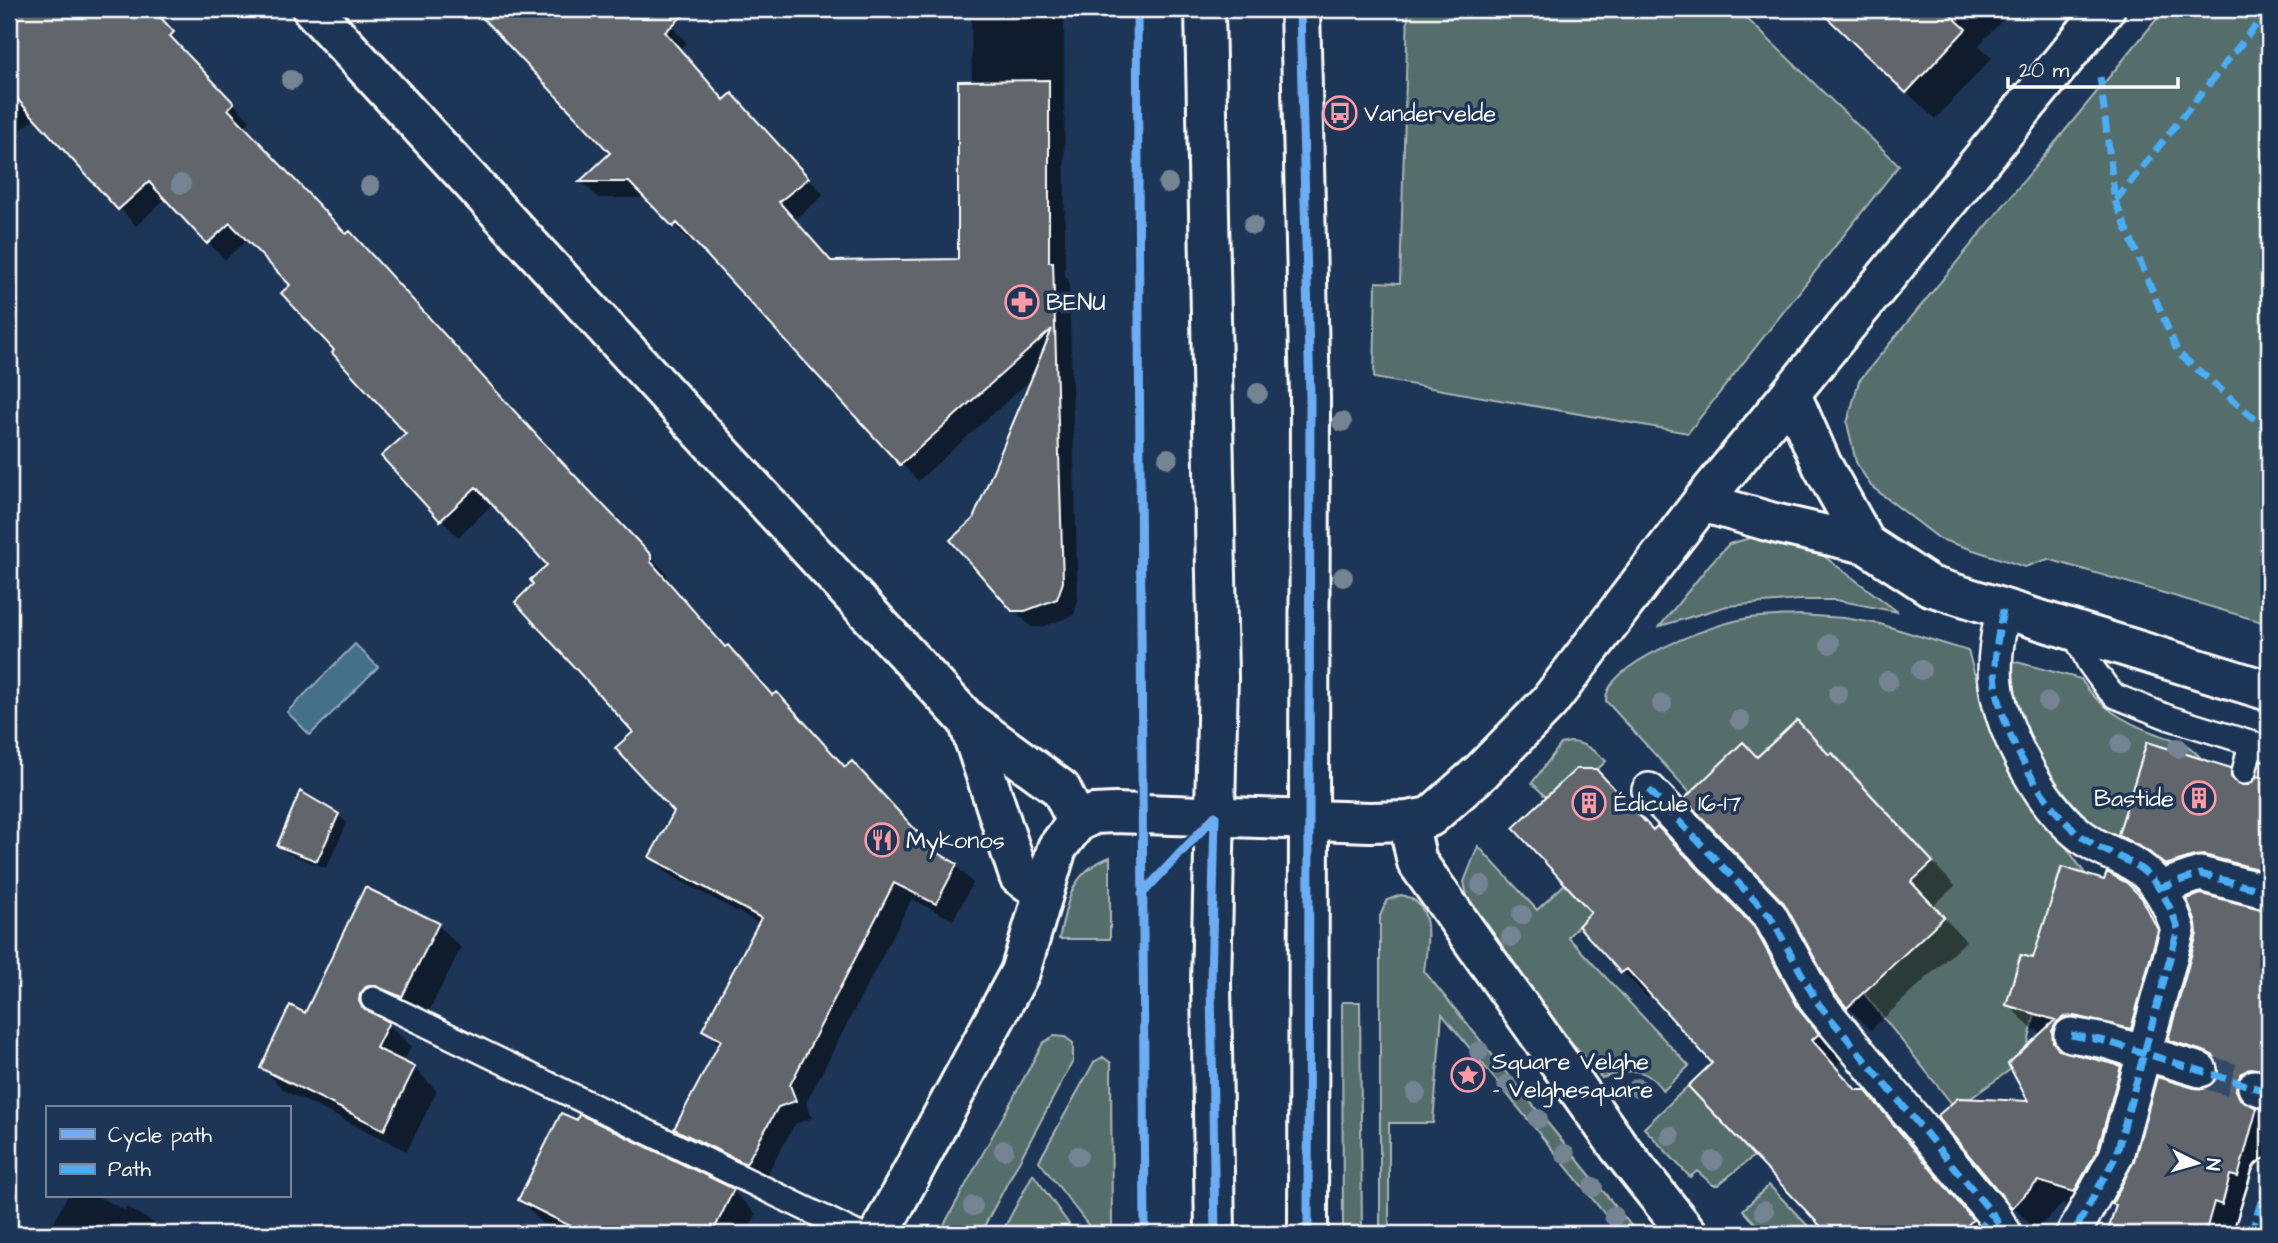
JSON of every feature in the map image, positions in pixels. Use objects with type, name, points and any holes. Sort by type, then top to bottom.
[{"type":"street","points":[[312,9],[968,721],[1060,789],[1077,822]]},
{"type":"street","points":[[1205,9],[1218,677],[1211,984],[1215,1234]]},
{"type":"street","points":[[1300,9],[1310,397],[1308,1234]]},
{"type":"street","points":[[879,1234],[1020,972],[1057,848],[1077,822],[1094,814],[1408,821],[1430,817],[1481,772],[1549,702],[1702,502],[2105,9]]},
{"type":"street","points":[[1791,394],[1822,466],[1866,544]]},
{"type":"street","points":[[1702,502],[1774,523],[1866,544],[1930,586],[2269,691]]},
{"type":"street","points":[[2003,610],[1995,648],[1996,684],[2006,730],[2056,812],[2088,842],[2139,868],[2159,888],[2172,910],[2178,929],[2116,1156],[2073,1234]]},
{"type":"street","points":[[968,721],[1019,876],[1043,892]]},
{"type":"street","points":[[1649,790],[1770,916],[1817,1002],[1992,1227]]},
{"type":"street","points":[[1408,821],[1417,862],[1619,1147],[1688,1234]]},
{"type":"street","points":[[2159,888],[2200,874],[2269,892]]},
{"type":"street","points":[[2071,1035],[2105,1041],[2200,1070]]},
{"type":"street","points":[[2251,1234],[2269,1176]]},
{"type":"lane","points":[[2073,631],[2089,663],[2115,696],[2169,718],[2260,746],[2244,772]]},
{"type":"lane","points":[[373,999],[858,1234]]},
{"type":"green space","points":[[1408,9],[1737,9],[1899,165],[1688,433],[1374,378],[1376,282],[1400,283]]},
{"type":"green space","points":[[2165,9],[2269,9],[2269,624],[2048,559],[2025,567],[1940,539],[1871,486],[1856,462],[1847,423],[1859,381]]},
{"type":"green space","points":[[1754,537],[1817,551],[1898,612],[1836,600],[1799,600],[1727,606],[1660,626],[1729,544]]},
{"type":"green space","points":[[1799,615],[1880,624],[1968,651],[1989,724],[2005,761],[2086,875],[2061,867],[2047,916],[2041,961],[2020,955],[2006,1005],[2035,1014],[2023,1063],[1971,1098],[1958,1098],[1952,1104],[1863,992],[1944,917],[1911,882],[1933,862],[1833,753],[1829,755],[1797,720],[1703,807],[1606,701],[1610,687],[1623,673],[1641,660],[1687,637],[1744,619]]},
{"type":"green space","points":[[2005,659],[2081,679],[2095,697],[2113,712],[2144,729],[2185,744],[2201,758],[2147,742],[2117,838],[2100,832],[2067,801],[2018,727]]},
{"type":"green space","points":[[1570,742],[1585,746],[1606,761],[1597,770],[1546,797],[1532,783],[1561,744]]},
{"type":"green space","points":[[1478,846],[1537,910],[1565,884],[1591,912],[1568,937],[1689,1066],[1663,1091],[1650,1077],[1636,1071],[1602,1078],[1507,966],[1472,918],[1464,882]]},
{"type":"green space","points":[[1110,857],[1110,939],[1059,939],[1073,889],[1086,871]]},
{"type":"green space","points":[[1401,895],[1412,899],[1425,915],[1428,937],[1424,971],[1638,1234],[1621,1234],[1442,1014],[1433,1123],[1389,1123],[1389,1234],[1380,1234],[1380,916],[1387,900]]},
{"type":"green space","points":[[1342,1002],[1360,1002],[1362,1234],[1343,1234]]},
{"type":"green space","points":[[1054,1036],[1065,1037],[1073,1043],[1073,1061],[980,1234],[939,1234],[1043,1043]]},
{"type":"green space","points":[[1103,1057],[1111,1063],[1112,1234],[1095,1234],[1039,1161],[1094,1062]]},
{"type":"green space","points":[[1688,1086],[1754,1156],[1718,1185],[1713,1185],[1697,1171],[1690,1177],[1644,1128]]},
{"type":"green space","points":[[1033,1174],[1076,1234],[1001,1234]]},
{"type":"green space","points":[[1769,1185],[1808,1226],[1799,1234],[1765,1234],[1743,1210]]},
{"type":"water","points":[[355,644],[378,667],[310,735],[287,712]]},
{"type":"building","points":[[9,9],[153,9],[174,32],[170,36],[234,103],[228,109],[346,234],[350,231],[540,439],[651,555],[651,562],[725,647],[728,645],[772,695],[777,692],[845,767],[852,761],[935,851],[957,864],[936,904],[894,883],[790,1085],[796,1101],[778,1107],[746,1164],[674,1129],[721,1040],[702,1030],[761,918],[649,857],[674,812],[615,748],[633,732],[515,602],[533,584],[530,580],[547,565],[476,487],[440,521],[381,456],[406,434],[281,293],[290,285],[230,223],[207,244],[149,182],[118,210],[9,90]]},
{"type":"building","points":[[474,9],[690,9],[665,32],[724,100],[732,93],[809,178],[779,202],[831,261],[958,259],[958,81],[1049,80],[1049,262],[1053,262],[1063,582],[1057,599],[1025,611],[1012,611],[950,540],[973,519],[1052,329],[900,465],[677,223],[673,227],[629,182],[579,182],[610,153]]},
{"type":"building","points":[[1818,9],[1944,9],[1966,29],[1906,93]]},
{"type":"building","points":[[1797,720],[1829,755],[1832,753],[1933,862],[1911,882],[1944,917],[1847,1008],[1833,991],[1784,903],[1684,799],[1743,742],[1757,757]]},
{"type":"building","name":"Bastide","points":[[2147,742],[2231,768],[2231,777],[2240,785],[2249,785],[2257,776],[2269,779],[2269,872],[2204,855],[2165,865],[2148,851],[2118,835]]},
{"type":"building","points":[[1576,769],[1596,769],[1653,830],[1657,826],[1754,927],[1800,1011],[1819,1034],[1812,1040],[1856,1090],[1867,1092],[1973,1220],[1958,1234],[1828,1234],[1688,1086],[1712,1063],[1627,969],[1621,973],[1578,926],[1591,912],[1513,828]]},
{"type":"building","points":[[300,791],[339,814],[317,861],[277,846]]},
{"type":"building","points":[[2062,867],[2104,880],[2107,872],[2127,883],[2142,898],[2158,930],[2131,1029],[2074,1016],[2064,1017],[2052,1031],[2053,1042],[2059,1050],[2121,1066],[2098,1149],[2074,1192],[2038,1181],[2012,1208],[1937,1116],[1958,1098],[2028,1101],[2008,1064],[2055,1020],[2006,1005],[2021,955],[2033,958]]},
{"type":"building","points":[[365,887],[439,923],[402,997],[373,985],[366,987],[360,994],[362,1007],[389,1022],[376,1048],[415,1067],[384,1130],[260,1068],[290,1005],[305,1013]]},
{"type":"building","points":[[2201,894],[2269,911],[2269,1062],[2267,1071],[2251,1068],[2242,1073],[2237,1081],[2236,1090],[2240,1099],[2257,1108],[2238,1177],[2230,1175],[2222,1205],[2214,1202],[2205,1234],[2107,1234],[2116,1205],[2112,1204],[2134,1161],[2157,1077],[2204,1089],[2214,1084],[2219,1075],[2219,1065],[2214,1056],[2168,1040],[2197,934],[2187,899]]},
{"type":"building","points":[[561,1113],[577,1120],[579,1114],[734,1189],[712,1234],[586,1234],[518,1200]]},
{"type":"tunnel","points":[[2200,1070],[2255,1087]]},
{"type":"marked path","points":[[2100,77],[2115,201],[2269,9]]},
{"type":"marked path","points":[[2115,201],[2178,353],[2269,431]]},
{"type":"marked path","points":[[2003,610],[1996,656],[1996,684],[2007,726],[2029,772],[2043,794],[2074,830],[2096,846],[2138,867],[2152,879],[2167,903],[2178,929],[2116,1156],[2073,1234]]},
{"type":"marked path","points":[[1649,790],[1770,916],[1817,1002],[1992,1213],[2005,1234]]},
{"type":"marked path","points":[[2159,888],[2200,874],[2269,892]]},
{"type":"marked path","points":[[2071,1035],[2105,1041],[2269,1092]]},
{"type":"marked path","points":[[2251,1234],[2269,1176]]},
{"type":"marked path","points":[[1977,1234],[1992,1213]]},
{"type":"cycle path","points":[[1137,9],[1145,1234]]},
{"type":"cycle path","points":[[1300,9],[1310,397],[1308,1234]]},
{"type":"cycle path","points":[[1215,816],[1211,984],[1215,1234]]},
{"type":"cycle path","points":[[1142,894],[1215,816]]},
{"type":"place","name":"Vandervelde","points":[[1340,113]]},
{"type":"place","name":"BENU","points":[[1022,302]]},
{"type":"place","name":"Bastide","points":[[2199,798]]},
{"type":"place","name":"Édicule 16-17","points":[[1589,803]]},
{"type":"place","name":"Mykonos","points":[[882,840]]},
{"type":"place","name":"Square Velghe - Velghesquare","points":[[1468,1075]]}]
